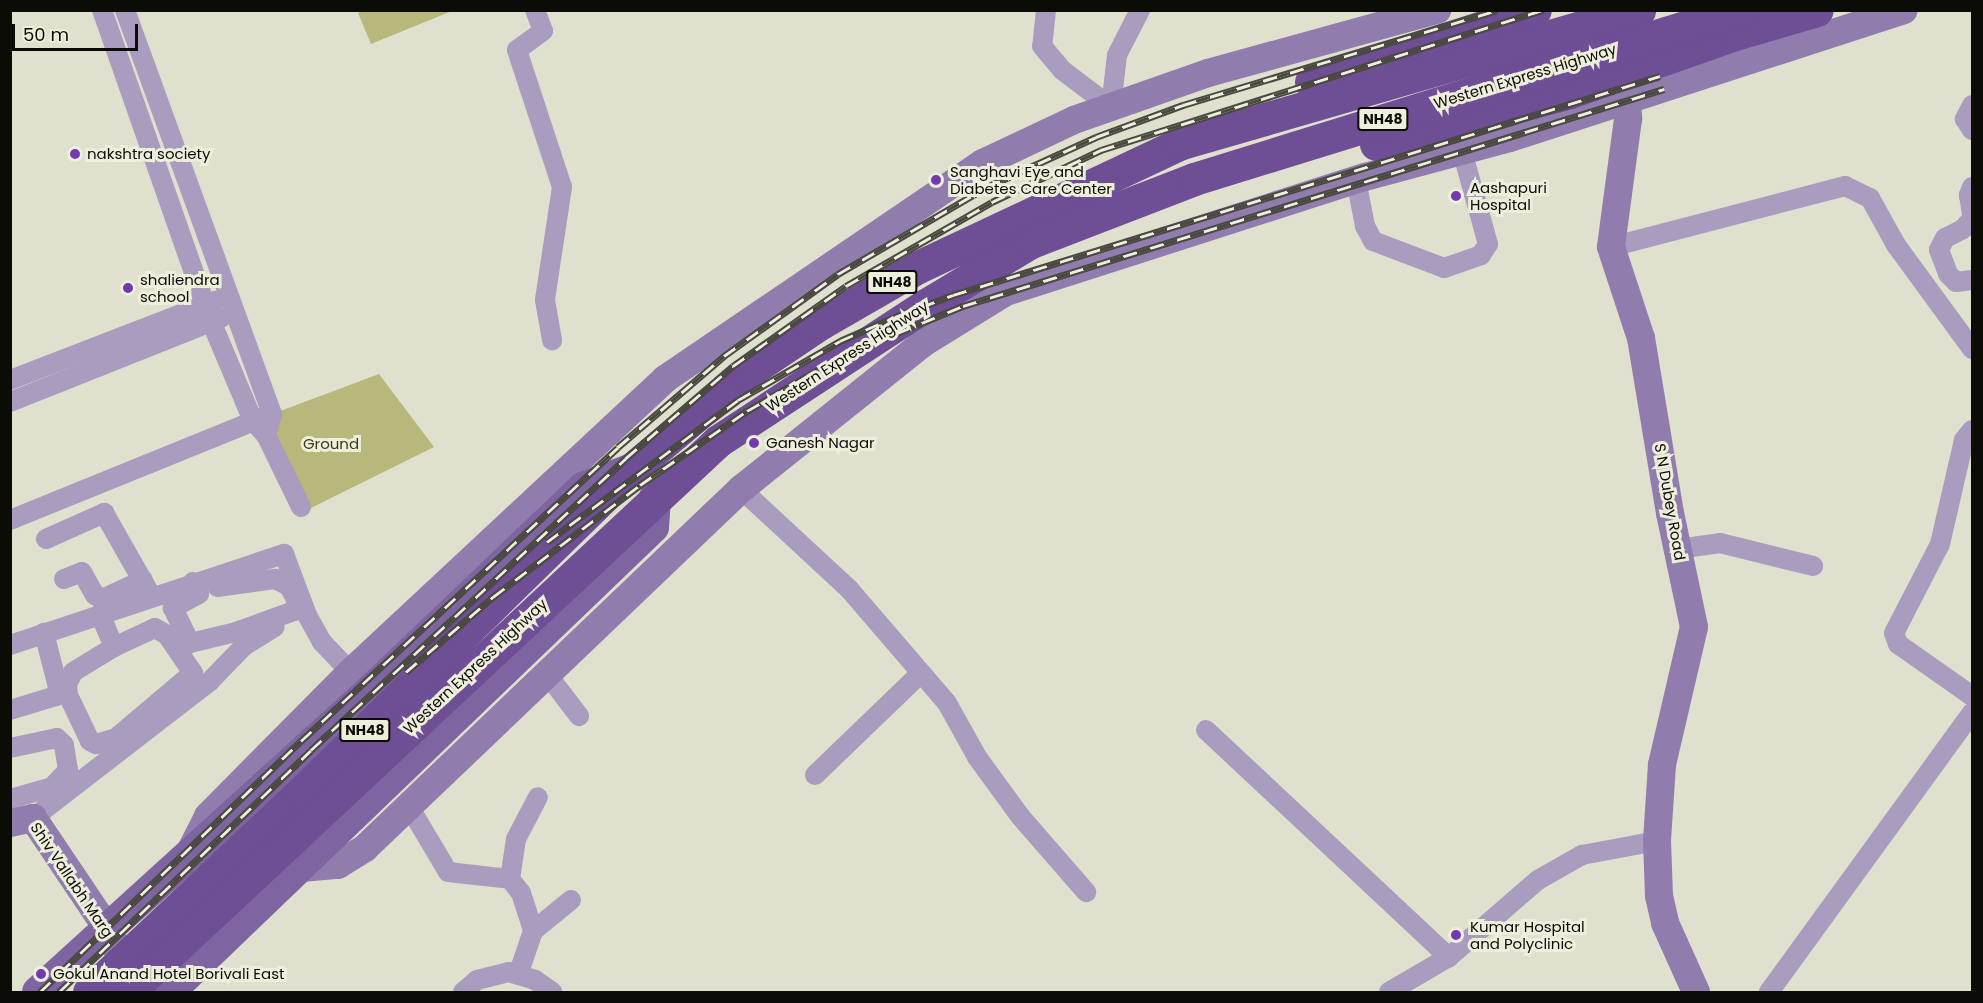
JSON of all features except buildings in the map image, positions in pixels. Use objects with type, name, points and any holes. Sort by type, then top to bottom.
[{"type":"highway","points":[[1182,143],[1196,119],[1535,10]]},
{"type":"highway","name":"Western Express Highway","points":[[89,993],[153,950],[718,441],[793,389],[1031,242],[1194,179],[1569,49],[1644,25],[1740,10]]},
{"type":"highway","points":[[1194,179],[1227,189],[1626,86],[1735,34],[1817,10]]},
{"type":"highway","name":"Western Express Highway","points":[[128,993],[153,950],[632,469],[748,372],[821,323],[918,267],[1182,143],[1569,49]]},
{"type":"main road","points":[[40,988],[109,931],[187,857],[360,682],[583,488],[632,469]]},
{"type":"main road","points":[[169,993],[302,868],[653,528],[655,498]]},
{"type":"street","points":[[102,10],[208,313],[259,428],[301,507]]},
{"type":"street","points":[[10,520],[259,428],[272,414],[229,305],[124,10]]},
{"type":"street","points":[[535,10],[543,31],[517,51],[562,187],[545,300],[552,340]]},
{"type":"street","points":[[1046,10],[1042,46],[1062,70],[1111,107]]},
{"type":"street","points":[[1111,107],[1117,55],[1140,10]]},
{"type":"street","points":[[64,579],[82,572],[95,595],[102,599],[148,588],[196,588],[239,581],[274,579],[289,586],[299,605],[294,611],[195,644],[187,641],[173,608],[196,588],[284,554],[312,624],[322,642],[360,682],[664,379],[983,164],[1074,120],[1208,74],[1437,10]]},
{"type":"street","name":"S N Dubey Road","points":[[1604,10],[1626,86],[1628,119],[1611,247],[1641,338],[1694,627],[1662,765],[1657,841],[1659,896],[1665,923],[1680,951],[1696,993]]},
{"type":"street","points":[[302,868],[338,865],[365,848],[410,808],[741,489],[923,343],[1006,292],[1356,180],[1462,151],[1626,86],[1904,10]]},
{"type":"street","points":[[1972,105],[1965,119],[1972,130]]},
{"type":"street","points":[[1356,180],[1365,226],[1373,241],[1444,268],[1481,255],[1488,244],[1462,151]]},
{"type":"street","points":[[1611,247],[1845,186],[1870,198],[1896,245],[1972,349]]},
{"type":"street","points":[[1972,187],[1969,195],[1972,214]]},
{"type":"street","points":[[1972,219],[1963,230],[1946,238],[1939,250],[1948,274],[1956,282],[1972,280]]},
{"type":"street","points":[[10,380],[229,305]]},
{"type":"street","points":[[10,402],[208,313]]},
{"type":"street","points":[[1972,430],[1964,440],[1940,544],[1894,633],[1898,644],[1972,696]]},
{"type":"street","points":[[741,489],[849,589],[921,673],[947,704],[976,757],[1020,816],[1086,892]]},
{"type":"street","points":[[46,539],[95,514],[104,513],[148,588]]},
{"type":"street","points":[[1678,549],[1720,543],[1813,566]]},
{"type":"street","points":[[10,653],[100,614],[148,588]]},
{"type":"street","points":[[100,614],[114,647]]},
{"type":"street","points":[[22,821],[210,681],[244,646],[277,626]]},
{"type":"street","points":[[155,628],[167,635],[193,673],[116,738],[96,744],[90,741],[77,714],[67,684],[73,672],[114,647],[155,628]]},
{"type":"street","points":[[10,645],[45,638]]},
{"type":"street","points":[[10,710],[56,696],[58,687],[45,638]]},
{"type":"street","points":[[815,775],[921,673]]},
{"type":"street","points":[[547,674],[579,716]]},
{"type":"street","points":[[1769,993],[1972,713]]},
{"type":"street","points":[[1206,730],[1449,957]]},
{"type":"street","points":[[10,748],[57,738],[64,745],[68,770],[52,787],[10,799]]},
{"type":"street","points":[[510,879],[516,839],[538,797]]},
{"type":"street","points":[[410,808],[448,872],[510,879],[521,893],[533,931]]},
{"type":"street","name":"Shiv Vallabh Marg","points":[[22,821],[109,931],[137,993]]},
{"type":"street","points":[[1389,993],[1449,957],[1538,880],[1582,855],[1657,841]]},
{"type":"street","points":[[518,975],[533,931],[571,900]]},
{"type":"street","points":[[463,993],[477,980],[510,972],[535,980],[552,993]]},
{"type":"green space","points":[[366,10],[452,11],[371,44],[358,13]]},
{"type":"green space","name":"Ground","points":[[379,374],[434,447],[307,510],[259,419]]},
{"type":"railway","points":[[40,992],[301,741],[618,447],[724,356],[838,274],[987,187],[1096,137],[1183,105],[1497,10]]},
{"type":"railway","points":[[59,992],[311,750],[626,458],[733,366],[846,286],[992,202],[1101,150],[1543,10]]},
{"type":"railway","points":[[547,542],[738,400],[840,341],[895,317],[953,295],[1660,76]]},
{"type":"railway","points":[[406,672],[493,597],[640,485],[747,411],[844,355],[963,306],[1664,89]]},
{"type":"place","name":"nakshtra society","points":[[75,154]]},
{"type":"place","name":"Sanghavi Eye and Diabetes Care Center","points":[[936,180]]},
{"type":"place","name":"Aashapuri Hospital","points":[[1456,196]]},
{"type":"place","name":"shaliendra school","points":[[128,288]]},
{"type":"place","name":"Ganesh Nagar","points":[[754,443]]},
{"type":"place","name":"Kumar Hospital and Polyclinic","points":[[1456,935]]},
{"type":"place","name":"Gokul Anand Hotel Borivali East","points":[[41,974]]}]
